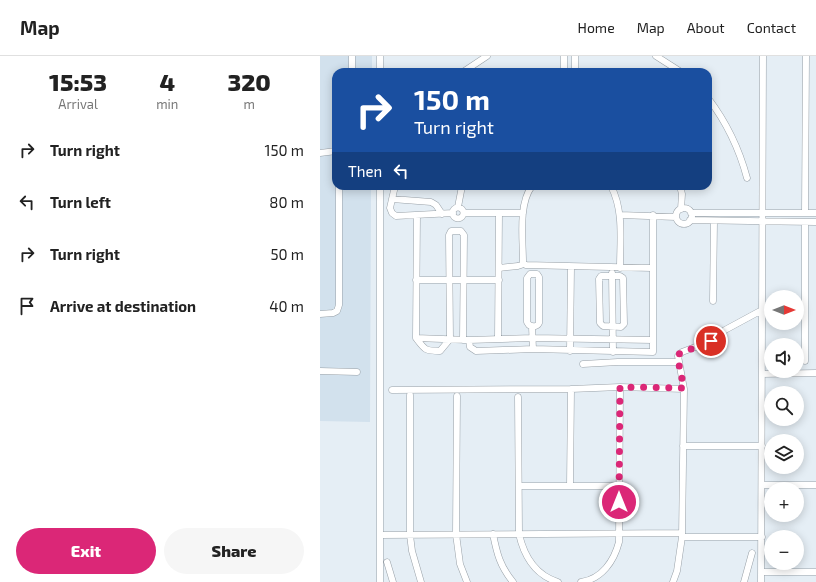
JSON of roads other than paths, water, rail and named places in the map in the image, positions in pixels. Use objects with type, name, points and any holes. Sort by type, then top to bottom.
[{"type":"street","points":[[352,56],[352,68]]},
{"type":"street","points":[[380,56],[380,68]]},
{"type":"street","points":[[469,68],[487,56]]},
{"type":"street","points":[[564,56],[564,68]]},
{"type":"street","points":[[575,56],[575,68]]},
{"type":"street","points":[[656,56],[675,68]]},
{"type":"street","points":[[761,582],[763,56]]},
{"type":"street","points":[[805,213],[806,56]]},
{"type":"street","points":[[712,104],[724,120],[735,140],[741,155],[747,178]]},
{"type":"street","points":[[320,153],[332,152]]},
{"type":"street","points":[[320,314],[333,313],[337,311],[339,305],[339,190]]},
{"type":"street","points":[[380,190],[380,582]]},
{"type":"street","points":[[393,190],[390,208],[392,213],[396,216],[452,213],[454,209],[458,207],[461,190]]},
{"type":"street","points":[[524,264],[523,213],[525,200],[530,190]]},
{"type":"street","points":[[613,190],[620,215],[620,268]]},
{"type":"street","points":[[681,190],[681,209],[677,212],[676,217],[678,222],[686,224],[690,220],[691,213]]},
{"type":"street","points":[[392,199],[431,202],[436,205],[442,214]]},
{"type":"street","points":[[458,207],[462,209],[464,213]]},
{"type":"street","points":[[681,209],[687,209],[691,213],[816,213]]},
{"type":"street","points":[[452,213],[454,217],[458,219]]},
{"type":"street","points":[[464,213],[523,213]]},
{"type":"street","points":[[458,219],[462,217],[464,213]]},
{"type":"street","points":[[498,338],[499,213]]},
{"type":"street","points":[[792,213],[792,222]]},
{"type":"street","points":[[417,215],[416,338],[424,349],[428,351],[440,351],[450,339],[449,234],[451,231],[458,230],[464,235],[463,280],[466,340],[470,347],[476,351],[533,349],[613,352],[654,351],[652,268],[653,215]]},
{"type":"street","points":[[620,215],[676,217]]},
{"type":"street","points":[[458,219],[458,230]]},
{"type":"street","points":[[690,220],[816,222]]},
{"type":"street","points":[[713,301],[714,221]]},
{"type":"street","points":[[805,222],[805,361]]},
{"type":"street","points":[[499,268],[524,264],[533,266],[652,268]]},
{"type":"street","points":[[533,266],[534,274]]},
{"type":"street","points":[[570,351],[571,267]]},
{"type":"street","points":[[612,268],[613,352]]},
{"type":"street","points":[[532,326],[539,323],[539,277],[537,274],[530,274],[527,278],[527,322],[532,326],[533,349]]},
{"type":"street","points":[[601,276],[612,276],[620,276],[624,278],[624,324],[621,326],[603,326],[600,323],[599,279],[601,276]]},
{"type":"street","points":[[416,280],[499,280]]},
{"type":"street","points":[[673,582],[677,571],[682,535],[684,388],[678,356],[682,352],[711,341],[725,330],[762,310]]},
{"type":"street","points":[[416,338],[466,340],[498,338],[653,340]]},
{"type":"street","points":[[583,364],[618,362],[678,362]]},
{"type":"street","points":[[320,371],[357,372]]},
{"type":"street","points":[[762,374],[816,373]]},
{"type":"street","points":[[392,390],[571,389],[620,387],[684,388]]},
{"type":"street","points":[[581,582],[594,578],[608,566],[616,551],[619,534],[620,387]]},
{"type":"street","points":[[570,486],[571,389]]},
{"type":"street","points":[[410,395],[410,534],[412,551],[421,582]]},
{"type":"street","points":[[457,396],[456,534],[460,564],[467,582]]},
{"type":"street","points":[[518,397],[519,534],[522,547],[531,564],[546,578],[558,582]]},
{"type":"street","points":[[683,446],[762,446]]},
{"type":"street","points":[[762,485],[816,485]]},
{"type":"street","points":[[519,486],[619,486]]},
{"type":"street","points":[[493,534],[496,554],[504,572],[513,582]]},
{"type":"street","points":[[380,535],[619,534],[762,537]]},
{"type":"street","points":[[744,582],[752,553]]},
{"type":"street","points":[[387,562],[394,582]]},
{"type":"street","points":[[761,572],[816,572]]}]
